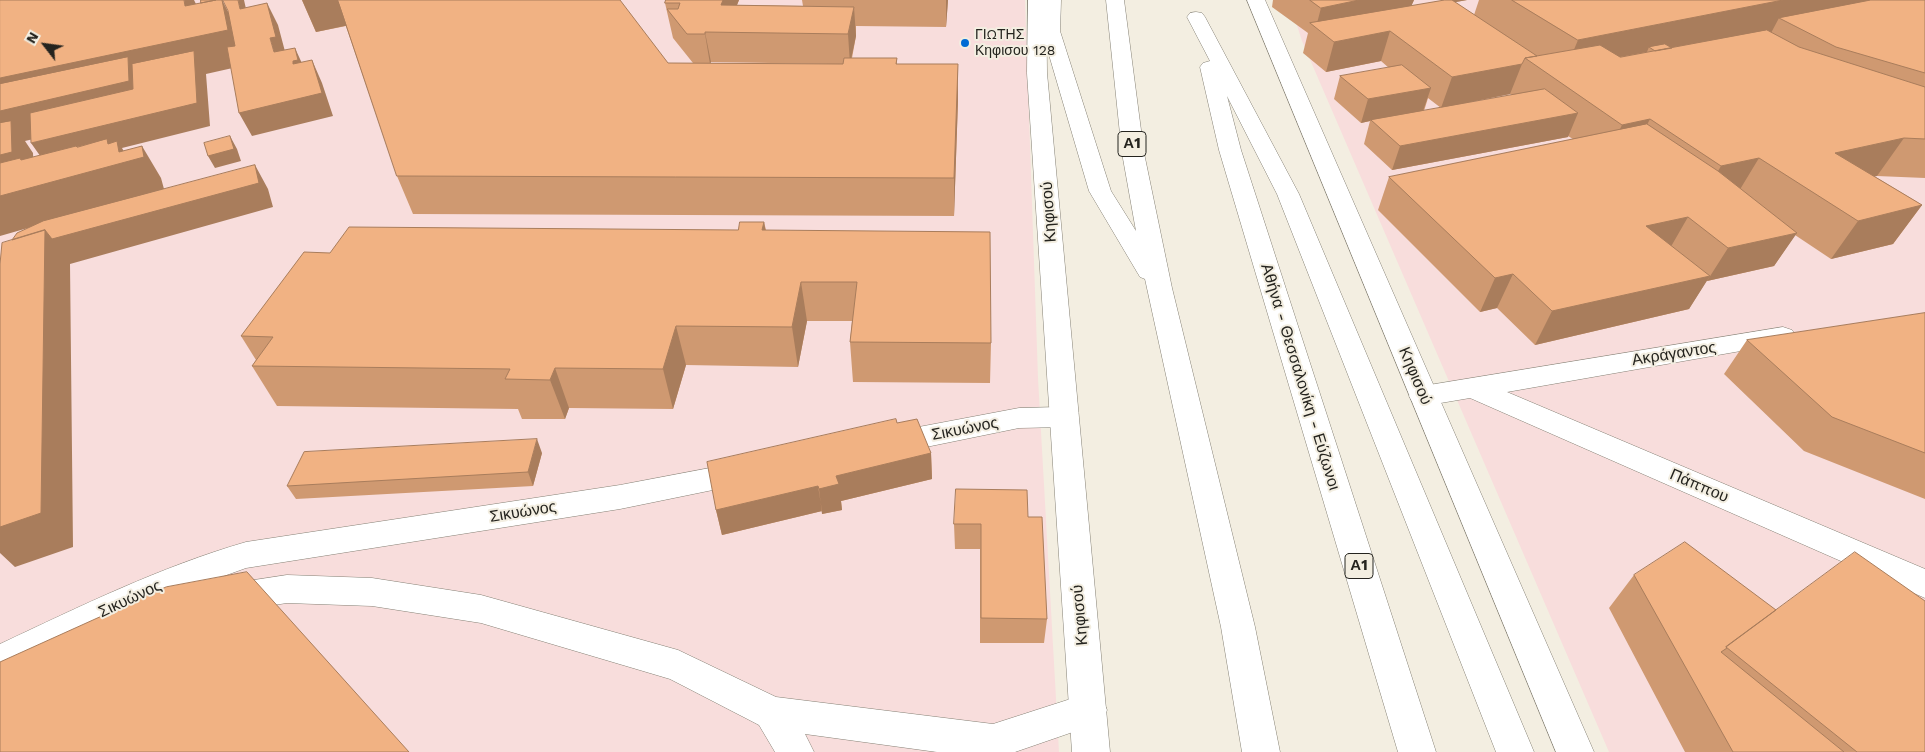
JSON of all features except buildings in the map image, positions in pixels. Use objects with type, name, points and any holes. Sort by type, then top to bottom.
[{"type":"main road","name":"Κηφισού","points":[[1038,0],[1037,73],[1091,752]]},
{"type":"main road","points":[[1052,0],[1051,32],[1100,191],[1159,288]]},
{"type":"main road","name":"Α1","points":[[1114,0],[1134,153],[1159,288],[1238,627],[1261,752]]},
{"type":"main road","name":"Κηφισού","points":[[1256,0],[1575,752]]},
{"type":"main road","points":[[1195,9],[1288,194],[1515,752]]},
{"type":"main road","name":"Αθήνα - Θεσσαλονίκη - Εύζωνοι","points":[[1195,9],[1230,150],[1417,752]]},
{"type":"main road","name":"Ακράγαντος","points":[[1423,396],[1807,332]]},
{"type":"main road","name":"Πάππου","points":[[1472,388],[1925,584]]},
{"type":"main road","name":"Σικυώνος","points":[[863,449],[1019,418],[1063,417]]},
{"type":"main road","name":"Σικυώνος","points":[[9,679],[177,577],[246,555],[620,497],[776,466]]},
{"type":"main road","points":[[202,606],[219,600],[287,588],[372,592],[481,609],[678,666],[772,713],[993,742],[1089,710]]},
{"type":"main road","points":[[772,713],[795,752]]},
{"type":"shaded area","points":[[0,0],[1025,0],[1038,378],[1059,752],[0,752]]},
{"type":"shaded area","points":[[1289,0],[1925,0],[1925,752],[1609,752],[1302,41]]},
{"type":"place","name":"ΓΙΩΤΗΣ Κηφισου 128","points":[[965,43]]}]
